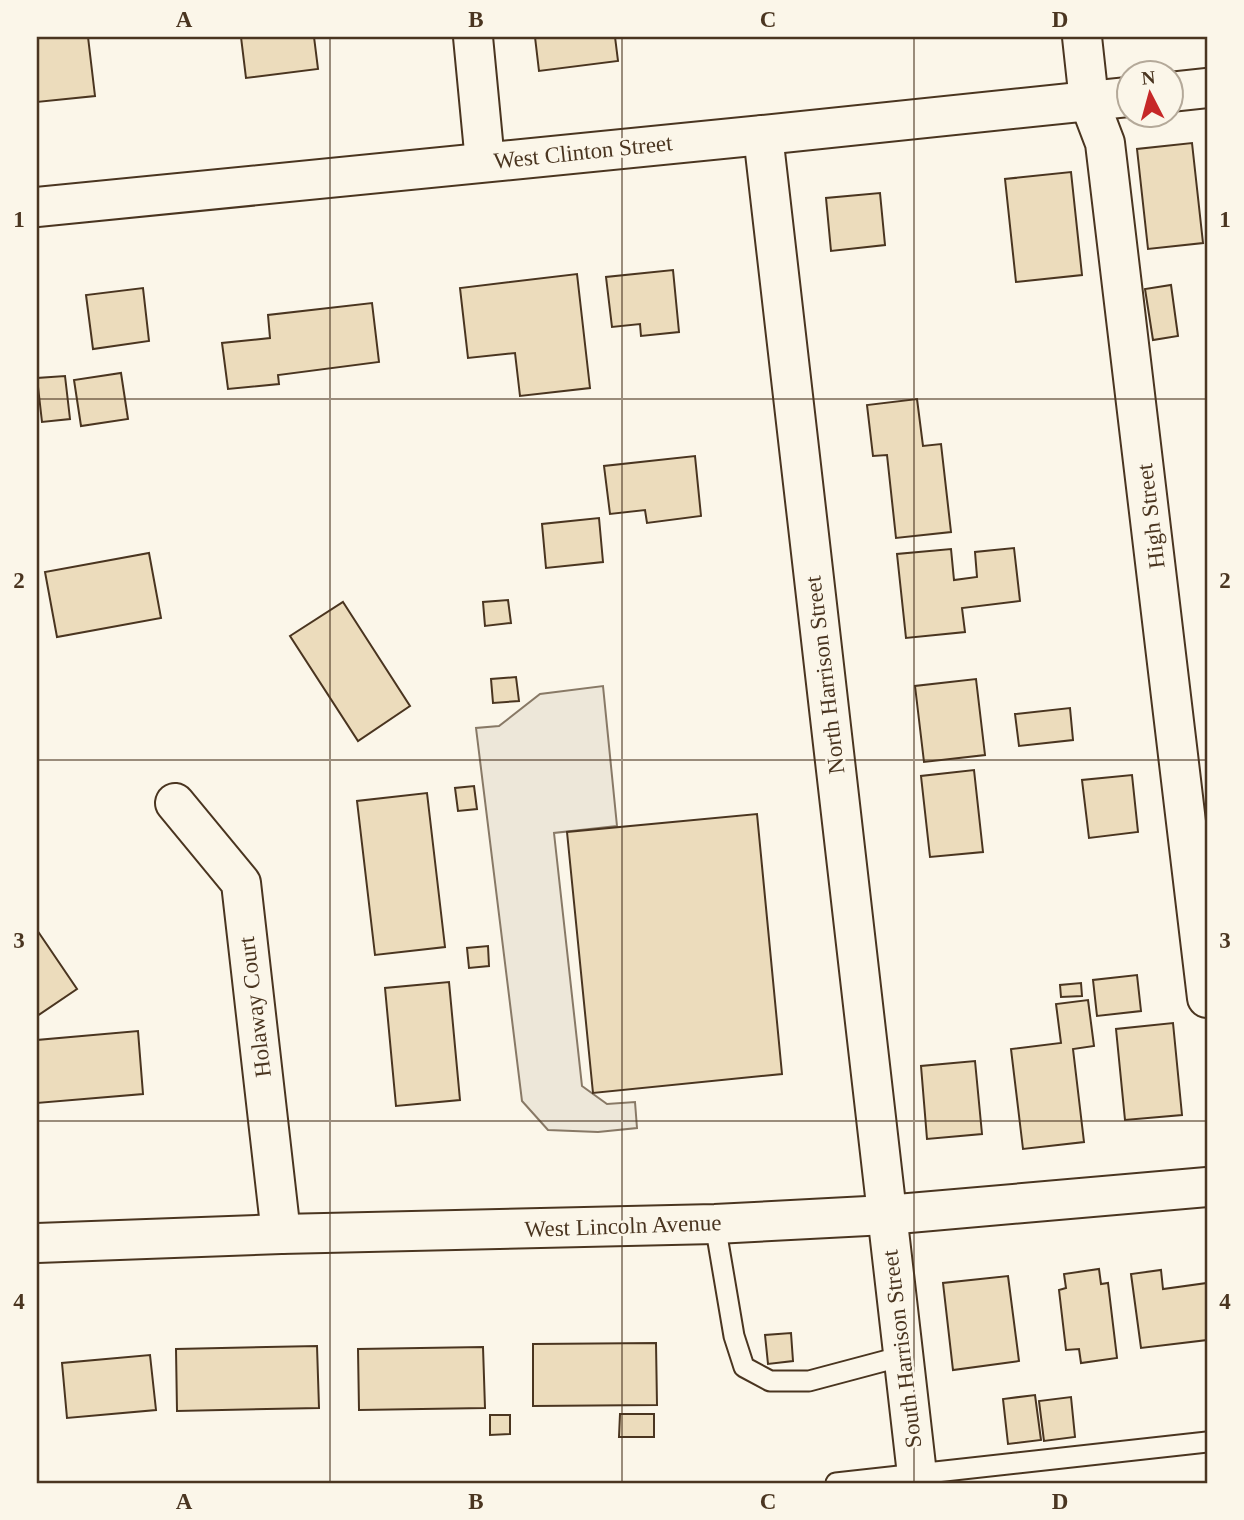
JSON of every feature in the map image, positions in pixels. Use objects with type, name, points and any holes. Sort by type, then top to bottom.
[{"type":"street","points":[[473,37],[485,162]]},
{"type":"street","name":"High Street","points":[[1082,37],[1089,102],[1105,143],[1207,998]]},
{"type":"street","points":[[1184,91],[1207,88]]},
{"type":"street","name":"West Clinton Street","points":[[37,207],[1114,99]]},
{"type":"street","name":"North Harrison Street","points":[[763,135],[886,1215]]},
{"type":"street","name":"Holaway Court","points":[[175,803],[241,883],[281,1234]]},
{"type":"street","name":"West Lincoln Avenue","points":[[37,1243],[281,1234],[715,1224],[886,1215],[1207,1187]]},
{"type":"street","name":"South Harrison Street","points":[[886,1215],[918,1479]]},
{"type":"lane","points":[[715,1224],[734,1336],[744,1367],[770,1381],[809,1381],[903,1356]]},
{"type":"lane","points":[[836,1483],[918,1479],[1207,1442]]},
{"type":"shaded area","points":[[603,686],[617,826],[554,833],[582,1086],[607,1104],[635,1102],[637,1128],[598,1132],[548,1130],[522,1101],[476,728],[499,726],[540,694]]},
{"type":"building","points":[[37,37],[88,37],[95,96],[37,102]]},
{"type":"building","points":[[241,37],[314,37],[318,69],[246,78]]},
{"type":"building","points":[[535,37],[615,37],[618,61],[539,71]]},
{"type":"building","points":[[1192,143],[1203,243],[1148,249],[1137,149]]},
{"type":"building","points":[[1071,172],[1082,275],[1016,282],[1005,179]]},
{"type":"building","points":[[880,193],[885,245],[831,251],[826,198]]},
{"type":"building","points":[[673,270],[679,332],[641,336],[640,324],[612,327],[606,277]]},
{"type":"building","points":[[577,274],[590,388],[520,396],[515,353],[468,358],[460,288]]},
{"type":"building","points":[[1171,285],[1178,336],[1153,340],[1145,289]]},
{"type":"building","points":[[143,288],[149,341],[93,349],[86,295]]},
{"type":"building","points":[[372,303],[379,362],[278,375],[279,384],[228,389],[222,343],[270,338],[268,315]]},
{"type":"building","points":[[121,373],[128,419],[81,426],[74,380]]},
{"type":"building","points":[[65,376],[70,419],[42,422],[37,378]]},
{"type":"building","points":[[917,399],[923,446],[941,444],[951,532],[896,538],[887,455],[873,456],[867,405]]},
{"type":"building","points":[[695,456],[701,516],[647,523],[645,510],[610,514],[604,466]]},
{"type":"building","points":[[599,518],[603,562],[546,568],[542,524]]},
{"type":"building","points":[[1014,548],[1020,601],[962,608],[965,632],[906,638],[897,554],[951,549],[954,580],[977,577],[975,552]]},
{"type":"building","points":[[149,553],[161,618],[57,637],[45,572]]},
{"type":"building","points":[[508,600],[511,623],[485,626],[483,602]]},
{"type":"building","points":[[343,602],[410,706],[358,741],[290,636]]},
{"type":"building","points":[[516,677],[519,701],[493,703],[491,679]]},
{"type":"building","points":[[976,679],[985,755],[924,762],[915,686]]},
{"type":"building","points":[[1070,708],[1073,740],[1019,746],[1015,714]]},
{"type":"building","points":[[974,770],[983,852],[930,857],[921,776]]},
{"type":"building","points":[[1132,775],[1138,832],[1089,838],[1082,780]]},
{"type":"building","points":[[474,786],[477,809],[458,811],[455,788]]},
{"type":"building","points":[[427,793],[445,947],[375,955],[357,801]]},
{"type":"building","points":[[757,814],[782,1074],[593,1093],[567,832]]},
{"type":"building","points":[[37,930],[77,989],[37,1016]]},
{"type":"building","points":[[488,946],[489,966],[469,968],[467,948]]},
{"type":"building","points":[[1137,975],[1141,1011],[1097,1016],[1093,980]]},
{"type":"building","points":[[449,982],[460,1100],[396,1106],[385,988]]},
{"type":"building","points":[[1081,983],[1082,996],[1061,997],[1060,985]]},
{"type":"building","points":[[1088,1000],[1094,1046],[1073,1049],[1084,1142],[1023,1149],[1011,1049],[1061,1043],[1056,1004]]},
{"type":"building","points":[[1173,1023],[1182,1115],[1125,1120],[1116,1029]]},
{"type":"building","points":[[138,1031],[143,1094],[37,1103],[37,1040]]},
{"type":"building","points":[[975,1061],[982,1134],[927,1139],[921,1066]]},
{"type":"building","points":[[1099,1269],[1101,1284],[1108,1283],[1117,1358],[1081,1363],[1079,1349],[1066,1350],[1059,1290],[1066,1288],[1064,1274]]},
{"type":"building","points":[[1161,1270],[1163,1289],[1207,1283],[1207,1340],[1141,1348],[1131,1274]]},
{"type":"building","points":[[1008,1276],[1019,1361],[953,1370],[943,1283]]},
{"type":"building","points":[[791,1333],[793,1361],[768,1364],[765,1335]]},
{"type":"building","points":[[656,1343],[657,1405],[533,1406],[533,1344]]},
{"type":"building","points":[[317,1346],[319,1408],[177,1411],[176,1349]]},
{"type":"building","points":[[483,1347],[485,1408],[359,1410],[358,1349]]},
{"type":"building","points":[[150,1355],[156,1410],[67,1418],[62,1363]]},
{"type":"building","points":[[1035,1395],[1041,1440],[1008,1444],[1003,1399]]},
{"type":"building","points":[[1071,1397],[1075,1437],[1044,1441],[1039,1401]]},
{"type":"building","points":[[620,1414],[654,1414],[654,1437],[619,1437]]},
{"type":"building","points":[[490,1415],[510,1415],[510,1434],[490,1435]]}]
